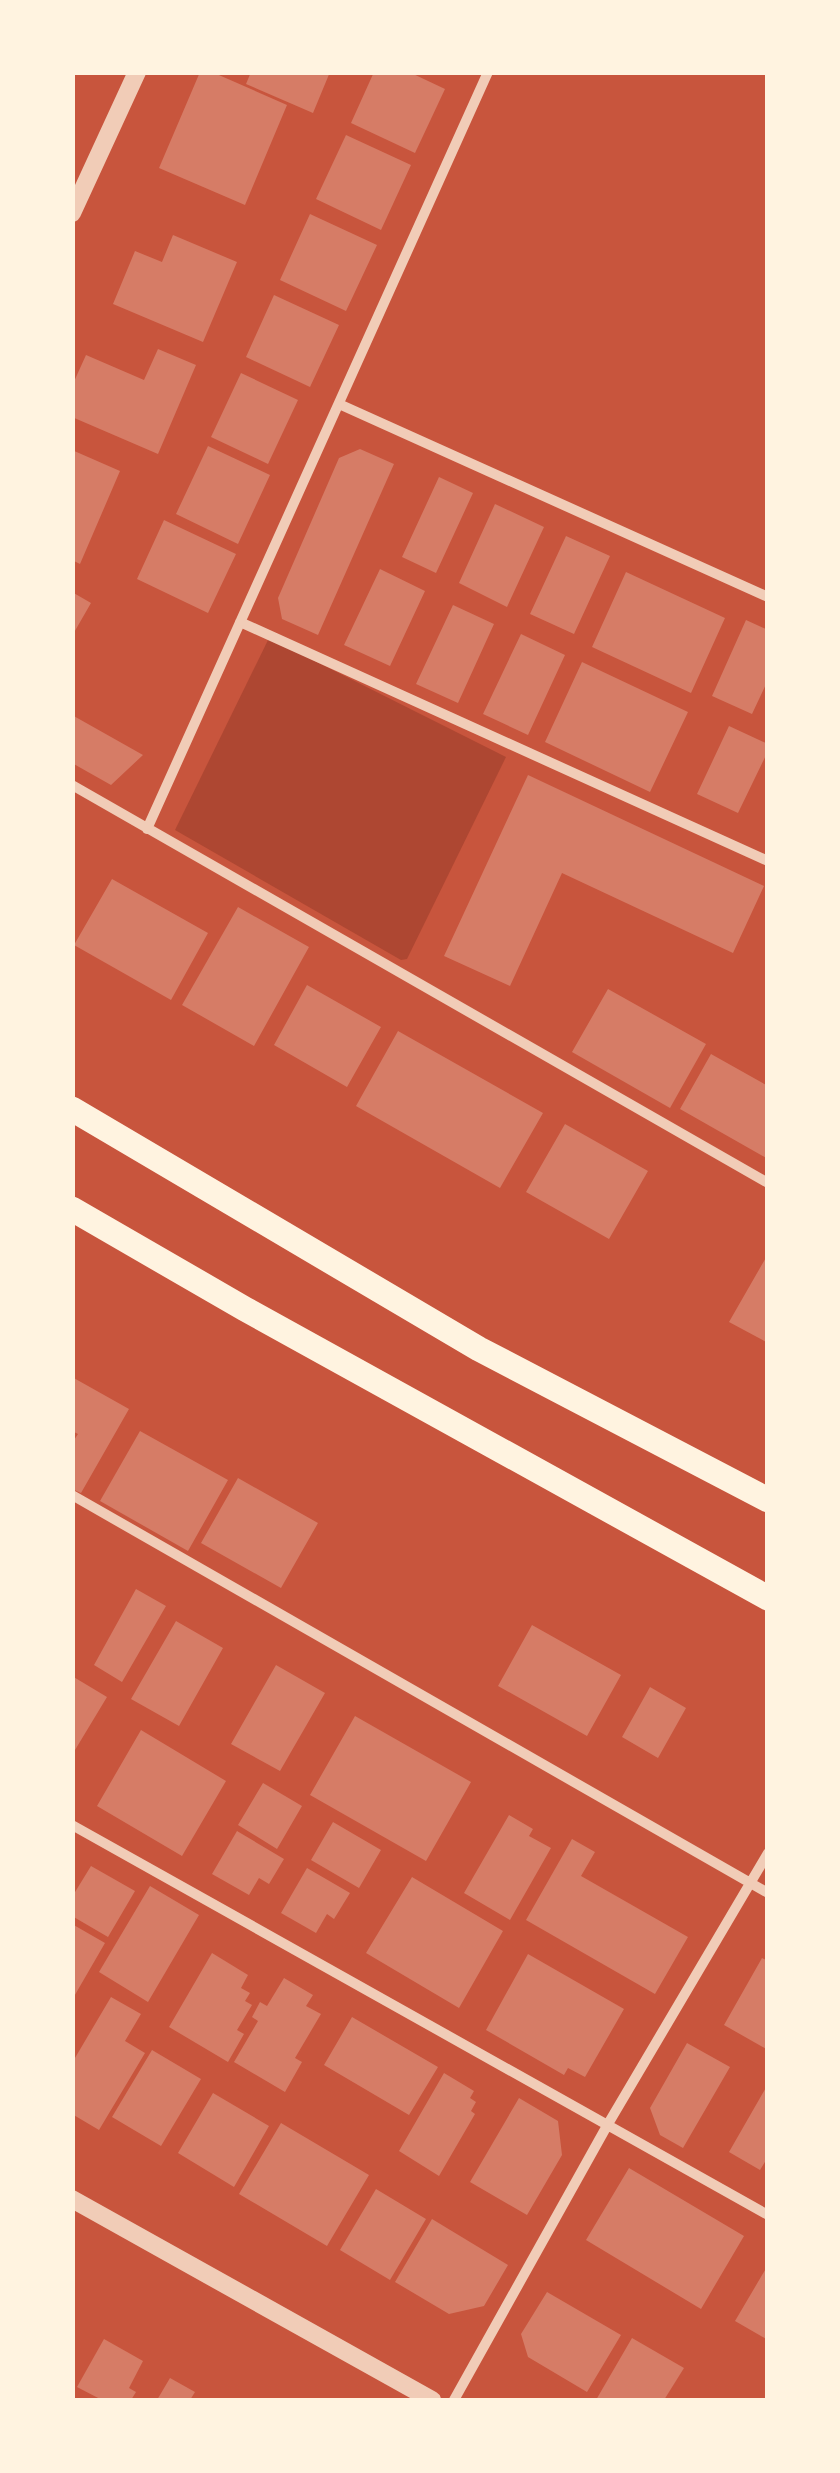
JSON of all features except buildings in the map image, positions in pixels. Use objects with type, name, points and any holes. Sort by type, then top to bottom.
[{"type":"main road","points":[[72,1108],[479,1349],[768,1500]]},
{"type":"main road","points":[[72,1209],[244,1310],[768,1598]]},
{"type":"street","points":[[72,213],[136,72]]},
{"type":"street","points":[[147,829],[488,72]]},
{"type":"street","points":[[339,404],[768,597]]},
{"type":"street","points":[[240,622],[768,860]]},
{"type":"street","points":[[72,785],[768,1183]]},
{"type":"street","points":[[72,1495],[768,1893]]},
{"type":"street","points":[[72,1825],[768,2215]]},
{"type":"street","points":[[454,2400],[608,2124],[768,1853]]},
{"type":"street","points":[[72,2198],[432,2400]]},
{"type":"shaded area","points":[[269,638],[506,757],[407,959],[401,960],[175,830]]}]
